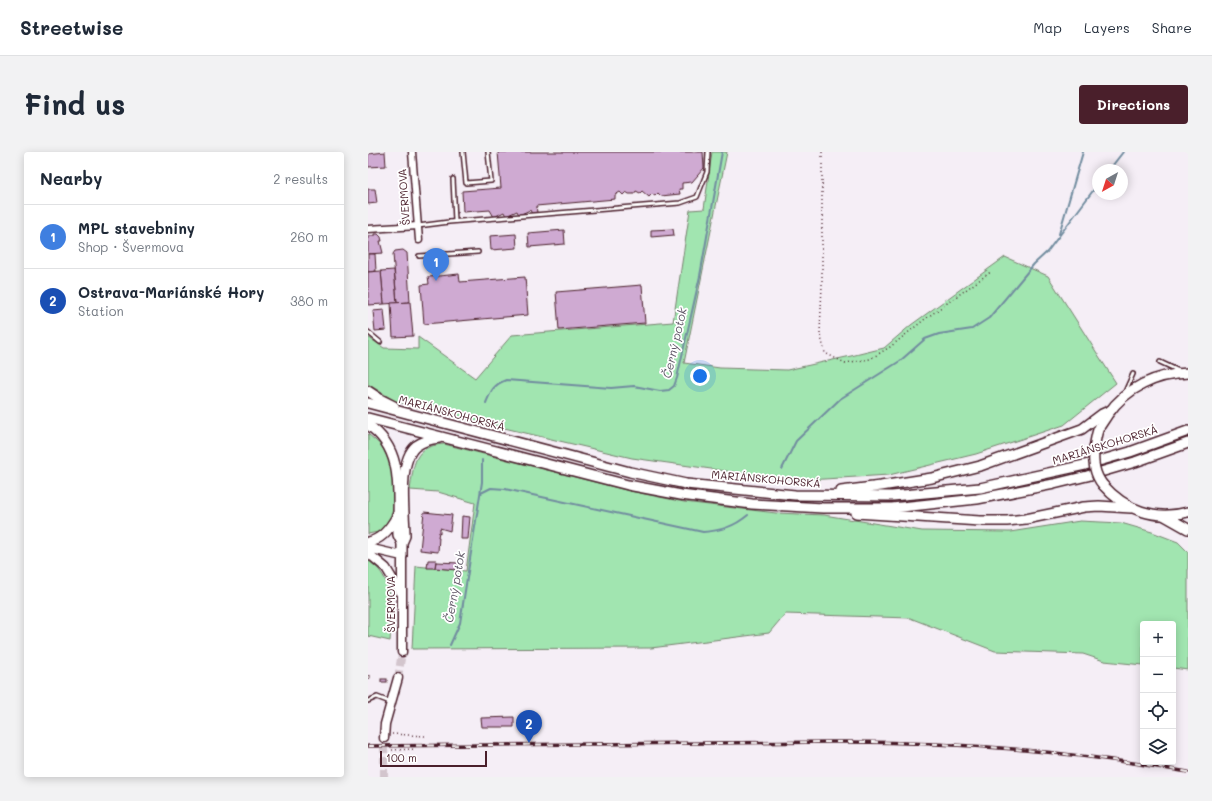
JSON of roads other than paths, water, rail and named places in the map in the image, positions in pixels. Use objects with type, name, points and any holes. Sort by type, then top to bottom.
[{"type":"main road","points":[[1185,373],[1164,376],[1152,380],[1123,396],[1098,429],[1094,449],[1094,467],[1096,475],[1103,485],[1116,498],[1131,508],[1150,514],[1163,516],[1188,512]]},
{"type":"main road","points":[[368,391],[380,399],[411,414]]},
{"type":"main road","name":"MARIÁNSKOHORSKÁ","points":[[368,403],[644,475],[686,484],[796,495],[892,496],[980,488],[1085,465],[1130,452],[1188,431]]},
{"type":"main road","points":[[796,495],[881,486],[932,478],[980,466],[1082,429],[1102,414],[1111,410]]},
{"type":"main road","name":"MARIÁNSKOHORSKÁ","points":[[368,418],[628,485],[681,496],[752,504],[822,508],[892,508],[977,499],[1087,476],[1188,444]]},
{"type":"main road","points":[[368,425],[383,437],[394,457],[398,474],[398,535],[402,543]]},
{"type":"main road","points":[[402,556],[402,543],[405,536],[404,482],[407,461],[414,449],[420,444],[426,441],[443,438]]},
{"type":"main road","points":[[822,508],[859,514],[980,521],[1007,521],[1026,519],[1084,507],[1131,508]]},
{"type":"main road","points":[[368,542],[374,541],[392,526],[398,514]]},
{"type":"main road","points":[[1163,516],[1188,529]]},
{"type":"street","name":"ŠVERMOVA","points":[[412,152],[419,240]]},
{"type":"street","points":[[368,228],[418,226]]},
{"type":"street","points":[[368,548],[402,556]]},
{"type":"street","points":[[368,553],[386,568],[402,594]]},
{"type":"street","name":"ŠVERMOVA","points":[[402,556],[402,652]]},
{"type":"street","points":[[387,736],[385,724],[398,678]]},
{"type":"lane","points":[[463,152],[466,183],[491,181],[488,152]]},
{"type":"lane","points":[[418,226],[455,221],[680,203],[697,197],[707,172],[708,152]]},
{"type":"lane","points":[[453,179],[455,221]]},
{"type":"lane","points":[[420,256],[478,252]]},
{"type":"lane","points":[[368,332],[380,342]]},
{"type":"lane","points":[[1160,362],[1185,373]]},
{"type":"lane","points":[[1123,396],[1133,374]]},
{"type":"lane","points":[[368,701],[377,697],[391,703]]},
{"type":"waterway","name":"Černý potok","points":[[486,403],[493,389],[498,384],[506,380],[611,388],[634,386],[660,391],[669,390],[674,386],[700,276],[722,152]]},
{"type":"waterway","points":[[1059,234],[1083,152]]},
{"type":"waterway","points":[[1114,164],[1123,152]]},
{"type":"waterway","points":[[782,469],[796,441],[840,399],[900,361],[925,339],[939,334],[972,329],[989,318],[1034,264],[1047,252],[1092,192]]},
{"type":"waterway","name":"Černý potok","points":[[450,645],[460,623],[482,482],[482,460]]},
{"type":"waterway","points":[[481,493],[491,488],[505,489],[703,532],[727,528],[748,515]]},
{"type":"tunnel","points":[[398,678],[402,652]]},
{"type":"tunnel","points":[[384,738],[384,777]]},
{"type":"railway","points":[[368,746],[831,742],[921,743],[1055,753],[1099,758],[1188,772]]},
{"type":"place","name":"MPL stavebniny","points":[[436,281]]},
{"type":"place","name":"Ostrava-Mariánské Hory","points":[[529,743]]}]
